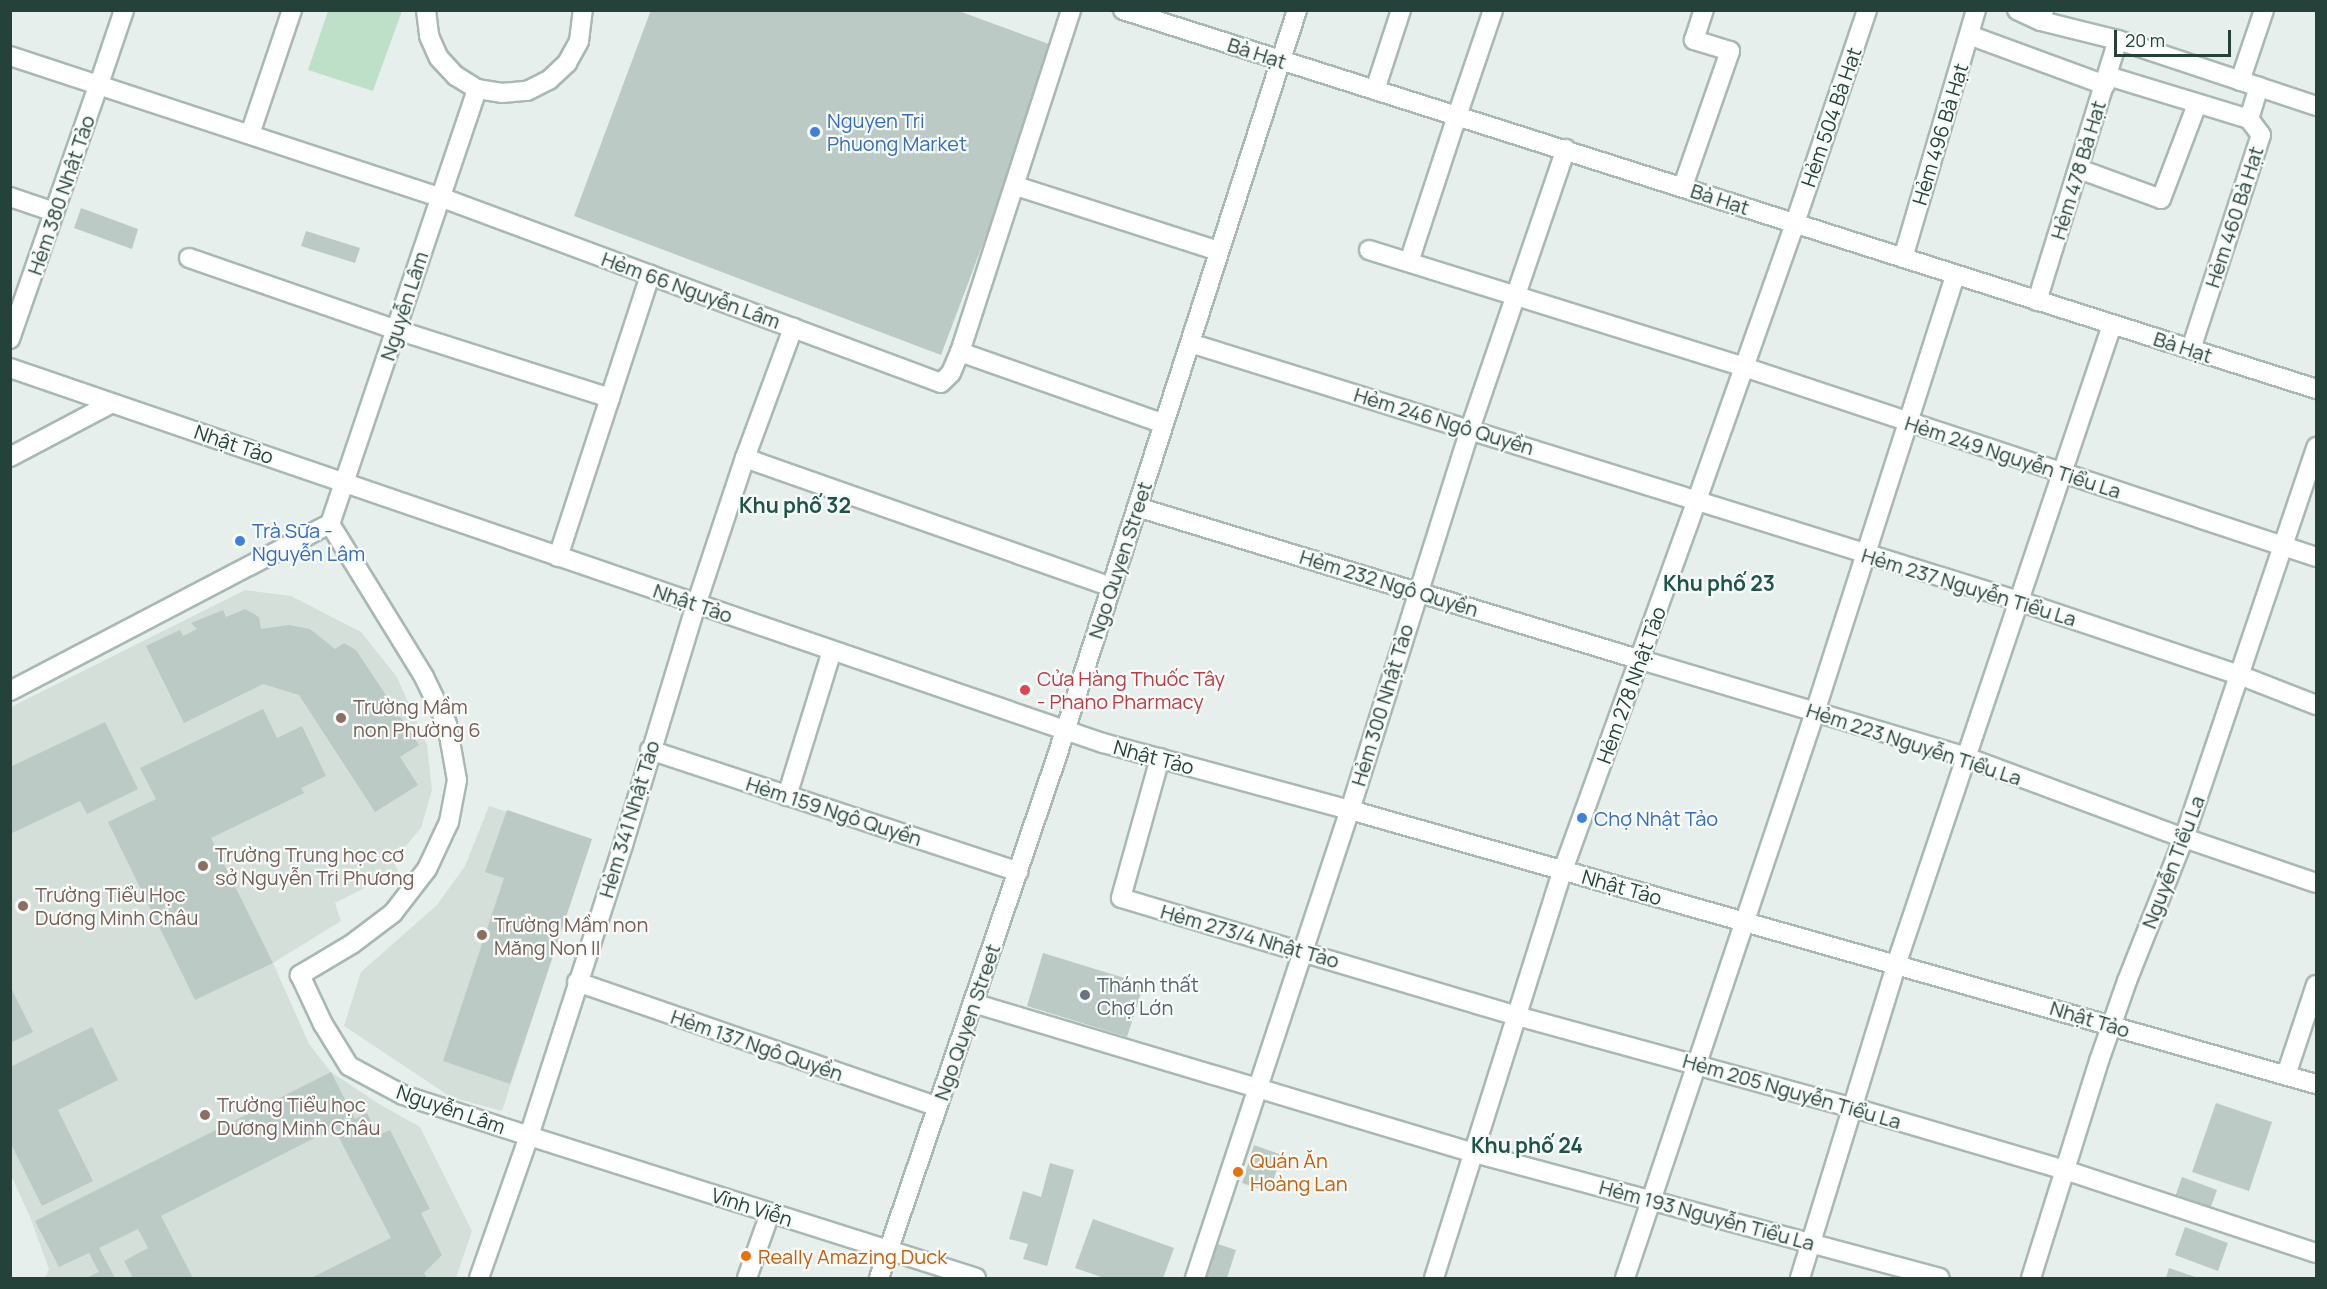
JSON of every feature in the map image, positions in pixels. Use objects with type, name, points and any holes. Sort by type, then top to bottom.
[{"type":"street","name":"Hẻm 380 Nhật Tảo","points":[[10,339],[124,10]]},
{"type":"street","points":[[250,134],[292,10]]},
{"type":"street","points":[[426,10],[429,36],[439,58],[456,76],[477,89],[502,93],[527,91],[549,80],[567,63],[579,41],[583,10]]},
{"type":"street","points":[[1071,10],[1016,186],[960,352],[1164,424]]},
{"type":"street","name":"Bà Hạt","points":[[1123,10],[1683,186],[2316,389]]},
{"type":"street","name":"Ngo Quyen Street","points":[[879,1278],[1065,731],[1297,10]]},
{"type":"street","points":[[1375,90],[1401,10]]},
{"type":"street","points":[[1409,262],[1493,10]]},
{"type":"street","points":[[1683,186],[1730,51],[1694,40],[1704,10]]},
{"type":"street","name":"Hẻm 504 Bà Hạt","points":[[1743,367],[1795,223],[1867,10]]},
{"type":"street","name":"Hẻm 496 Bà Hạt","points":[[1903,258],[1976,10]]},
{"type":"street","points":[[2017,10],[2118,40],[2316,106]]},
{"type":"street","points":[[2240,81],[2264,10]]},
{"type":"street","points":[[1969,35],[2107,81],[2249,119]]},
{"type":"street","name":"Hẻm 478 Bà Hạt","points":[[2037,301],[2118,40]]},
{"type":"street","name":"Hẻm 66 Nguyễn Lâm","points":[[10,56],[440,197],[941,382],[951,373],[960,352]]},
{"type":"street","name":"Hẻm 460 Bà Hạt","points":[[2191,349],[2261,135],[2249,119],[2259,87]]},
{"type":"street","name":"Nguyễn Lâm","points":[[477,89],[330,524],[393,622],[447,724],[457,780],[449,822],[432,860],[393,913],[352,944],[300,975],[323,1024],[349,1066],[403,1095],[529,1136]]},
{"type":"street","points":[[2079,169],[2161,199],[2197,104]]},
{"type":"street","name":"Hẻm 300 Nhật Tảo","points":[[1195,1278],[1350,810],[1470,429],[1566,149]]},
{"type":"street","points":[[1016,186],[1219,250]]},
{"type":"street","points":[[10,197],[54,212]]},
{"type":"street","name":"Hẻm 249 Nguyễn Tiểu La","points":[[1369,250],[1743,367],[2316,557]]},
{"type":"street","points":[[189,258],[397,330],[610,398]]},
{"type":"street","points":[[558,557],[650,275]]},
{"type":"street","points":[[1625,1278],[1815,712],[1910,422],[1955,275]]},
{"type":"street","points":[[1800,1278],[1854,1108],[1896,964],[2112,325]]},
{"type":"street","name":"Hẻm 341 Nhật Tảo","points":[[479,1278],[529,1136],[623,845],[696,604],[792,328]]},
{"type":"street","name":"Hẻm 246 Ngô Quyền","points":[[1190,343],[1697,500]]},
{"type":"street","name":"Hẻm 278 Nhật Tảo","points":[[1434,1278],[1563,870],[1641,660],[1743,367]]},
{"type":"street","name":"Nhật Tảo","points":[[10,368],[1065,731],[2316,1084]]},
{"type":"street","points":[[10,457],[112,403]]},
{"type":"street","name":"Nguyễn Tiểu La","points":[[2031,1278],[2127,981],[2184,838],[2316,447]]},
{"type":"street","points":[[745,458],[1111,587]]},
{"type":"street","name":"Hẻm 237 Nguyễn Tiểu La","points":[[1697,500],[1866,555],[2019,601],[2240,675],[2316,705]]},
{"type":"street","name":"Hẻm 232 Ngô Quyền","points":[[1137,507],[1641,660]]},
{"type":"street","points":[[10,691],[330,524]]},
{"type":"street","points":[[787,796],[832,651]]},
{"type":"street","name":"Hẻm 223 Nguyễn Tiểu La","points":[[1641,660],[1966,757],[2184,838],[2316,883]]},
{"type":"street","name":"Hẻm 159 Ngô Quyền","points":[[650,750],[1018,872]]},
{"type":"street","name":"Hẻm 273/4 Nhật Tảo","points":[[1160,758],[1121,898],[1516,1016]]},
{"type":"street","name":"Hẻm 137 Ngô Quyền","points":[[577,982],[938,1107]]},
{"type":"street","points":[[2286,1075],[2316,985]]},
{"type":"street","name":"Hẻm 193 Nguyễn Tiểu La","points":[[973,1003],[1474,1153],[1940,1278]]},
{"type":"street","name":"Hẻm 205 Nguyễn Tiểu La","points":[[1516,1016],[1854,1108],[2066,1170],[2316,1253]]},
{"type":"street","name":"Vĩnh Viễn","points":[[529,1136],[976,1278]]},
{"type":"street","points":[[747,1278],[770,1213]]},
{"type":"shaded area","points":[[245,590],[291,596],[361,632],[397,677],[427,745],[432,790],[421,828],[393,861],[398,871],[335,903],[341,921],[273,963],[309,1044],[331,1072],[379,1104],[420,1127],[472,1231],[456,1278],[45,1278],[49,1269],[30,1217],[11,1175],[11,707]]},
{"type":"shaded area","name":"Trường Mầm non Măng Non II","points":[[489,806],[592,839],[502,1111],[451,1097],[344,1026],[361,972],[437,905],[465,866]]},
{"type":"green space","points":[[328,11],[402,11],[373,91],[308,70]]},
{"type":"building","name":"Nguyen Tri Phuong Market","points":[[651,10],[956,10],[1057,47],[941,355],[574,216]]},
{"type":"building","points":[[81,208],[138,229],[132,249],[74,228]]},
{"type":"building","points":[[306,231],[360,248],[355,263],[301,246]]},
{"type":"building","points":[[245,609],[259,617],[261,629],[289,625],[310,629],[335,649],[344,643],[356,650],[419,745],[400,757],[418,785],[375,812],[299,695],[263,684],[184,723],[146,646],[180,630],[183,636],[197,629],[191,623],[223,610],[226,617]]},
{"type":"building","points":[[263,709],[277,738],[302,726],[326,776],[301,788],[304,793],[211,838],[273,963],[195,1000],[108,822],[156,799],[140,768]]},
{"type":"building","points":[[105,722],[138,789],[87,814],[80,801],[10,834],[10,767]]},
{"type":"building","points":[[507,810],[592,839],[510,1084],[443,1061],[504,878],[485,872]]},
{"type":"building","name":"Thánh thất Chợ Lớn","points":[[1043,953],[1144,984],[1127,1037],[1027,1006]]},
{"type":"building","points":[[10,986],[33,1032],[10,1043]]},
{"type":"building","points":[[92,1027],[118,1080],[58,1110],[93,1181],[42,1206],[10,1142],[10,1067]]},
{"type":"building","points":[[331,1072],[355,1119],[367,1113],[378,1135],[390,1130],[430,1209],[421,1213],[442,1255],[424,1273],[427,1278],[311,1278],[391,1238],[334,1128],[161,1216],[193,1278],[133,1278],[124,1261],[148,1248],[138,1229],[99,1248],[115,1278],[86,1278],[99,1272],[89,1253],[59,1267],[35,1221]]},
{"type":"building","points":[[2216,1103],[2272,1122],[2249,1191],[2192,1172]]},
{"type":"building","points":[[1254,1145],[1282,1155],[1269,1192],[1242,1183]]},
{"type":"building","points":[[1050,1163],[1074,1170],[1047,1266],[1023,1259],[1028,1244],[1009,1239],[1023,1191],[1041,1197]]},
{"type":"building","points":[[2182,1177],[2217,1190],[2209,1212],[2174,1200]]},
{"type":"building","points":[[1093,1219],[1174,1248],[1163,1278],[1104,1278],[1075,1268]]},
{"type":"building","points":[[2185,1227],[2228,1243],[2218,1271],[2175,1255]]},
{"type":"building","points":[[1215,1243],[1236,1250],[1227,1278],[1204,1278]]},
{"type":"building","points":[[2169,1268],[2198,1278],[2166,1278]]},
{"type":"place","name":"Nguyen Tri Phuong Market","points":[[815,132]]},
{"type":"place","name":"Trà Sữa - Nguyễn Lâm","points":[[240,541]]},
{"type":"place","name":"Cửa Hàng Thuốc Tây - Phano Pharmacy","points":[[1025,690]]},
{"type":"place","name":"Trường Mầm non Phường 6","points":[[341,718]]},
{"type":"place","name":"Chợ Nhật Tảo","points":[[1582,818]]},
{"type":"place","name":"Trường Trung học cơ sở Nguyễn Tri Phương","points":[[203,866]]},
{"type":"place","name":"Trường Tiểu Học Dương Minh Châu","points":[[23,906]]},
{"type":"place","name":"Trường Mầm non Măng Non II","points":[[482,935]]},
{"type":"place","name":"Thánh thất Chợ Lớn","points":[[1085,995]]},
{"type":"place","name":"Trường Tiểu học Dương Minh Châu","points":[[205,1115]]},
{"type":"place","name":"Quán Ăn Hoàng Lan","points":[[1238,1172]]},
{"type":"place","name":"Really Amazing Duck","points":[[746,1256]]},
{"type":"district","name":"Khu phố 32","points":[[795,505]]},
{"type":"district","name":"Khu phố 23","points":[[1719,583]]},
{"type":"district","name":"Khu phố 24","points":[[1527,1145]]}]
